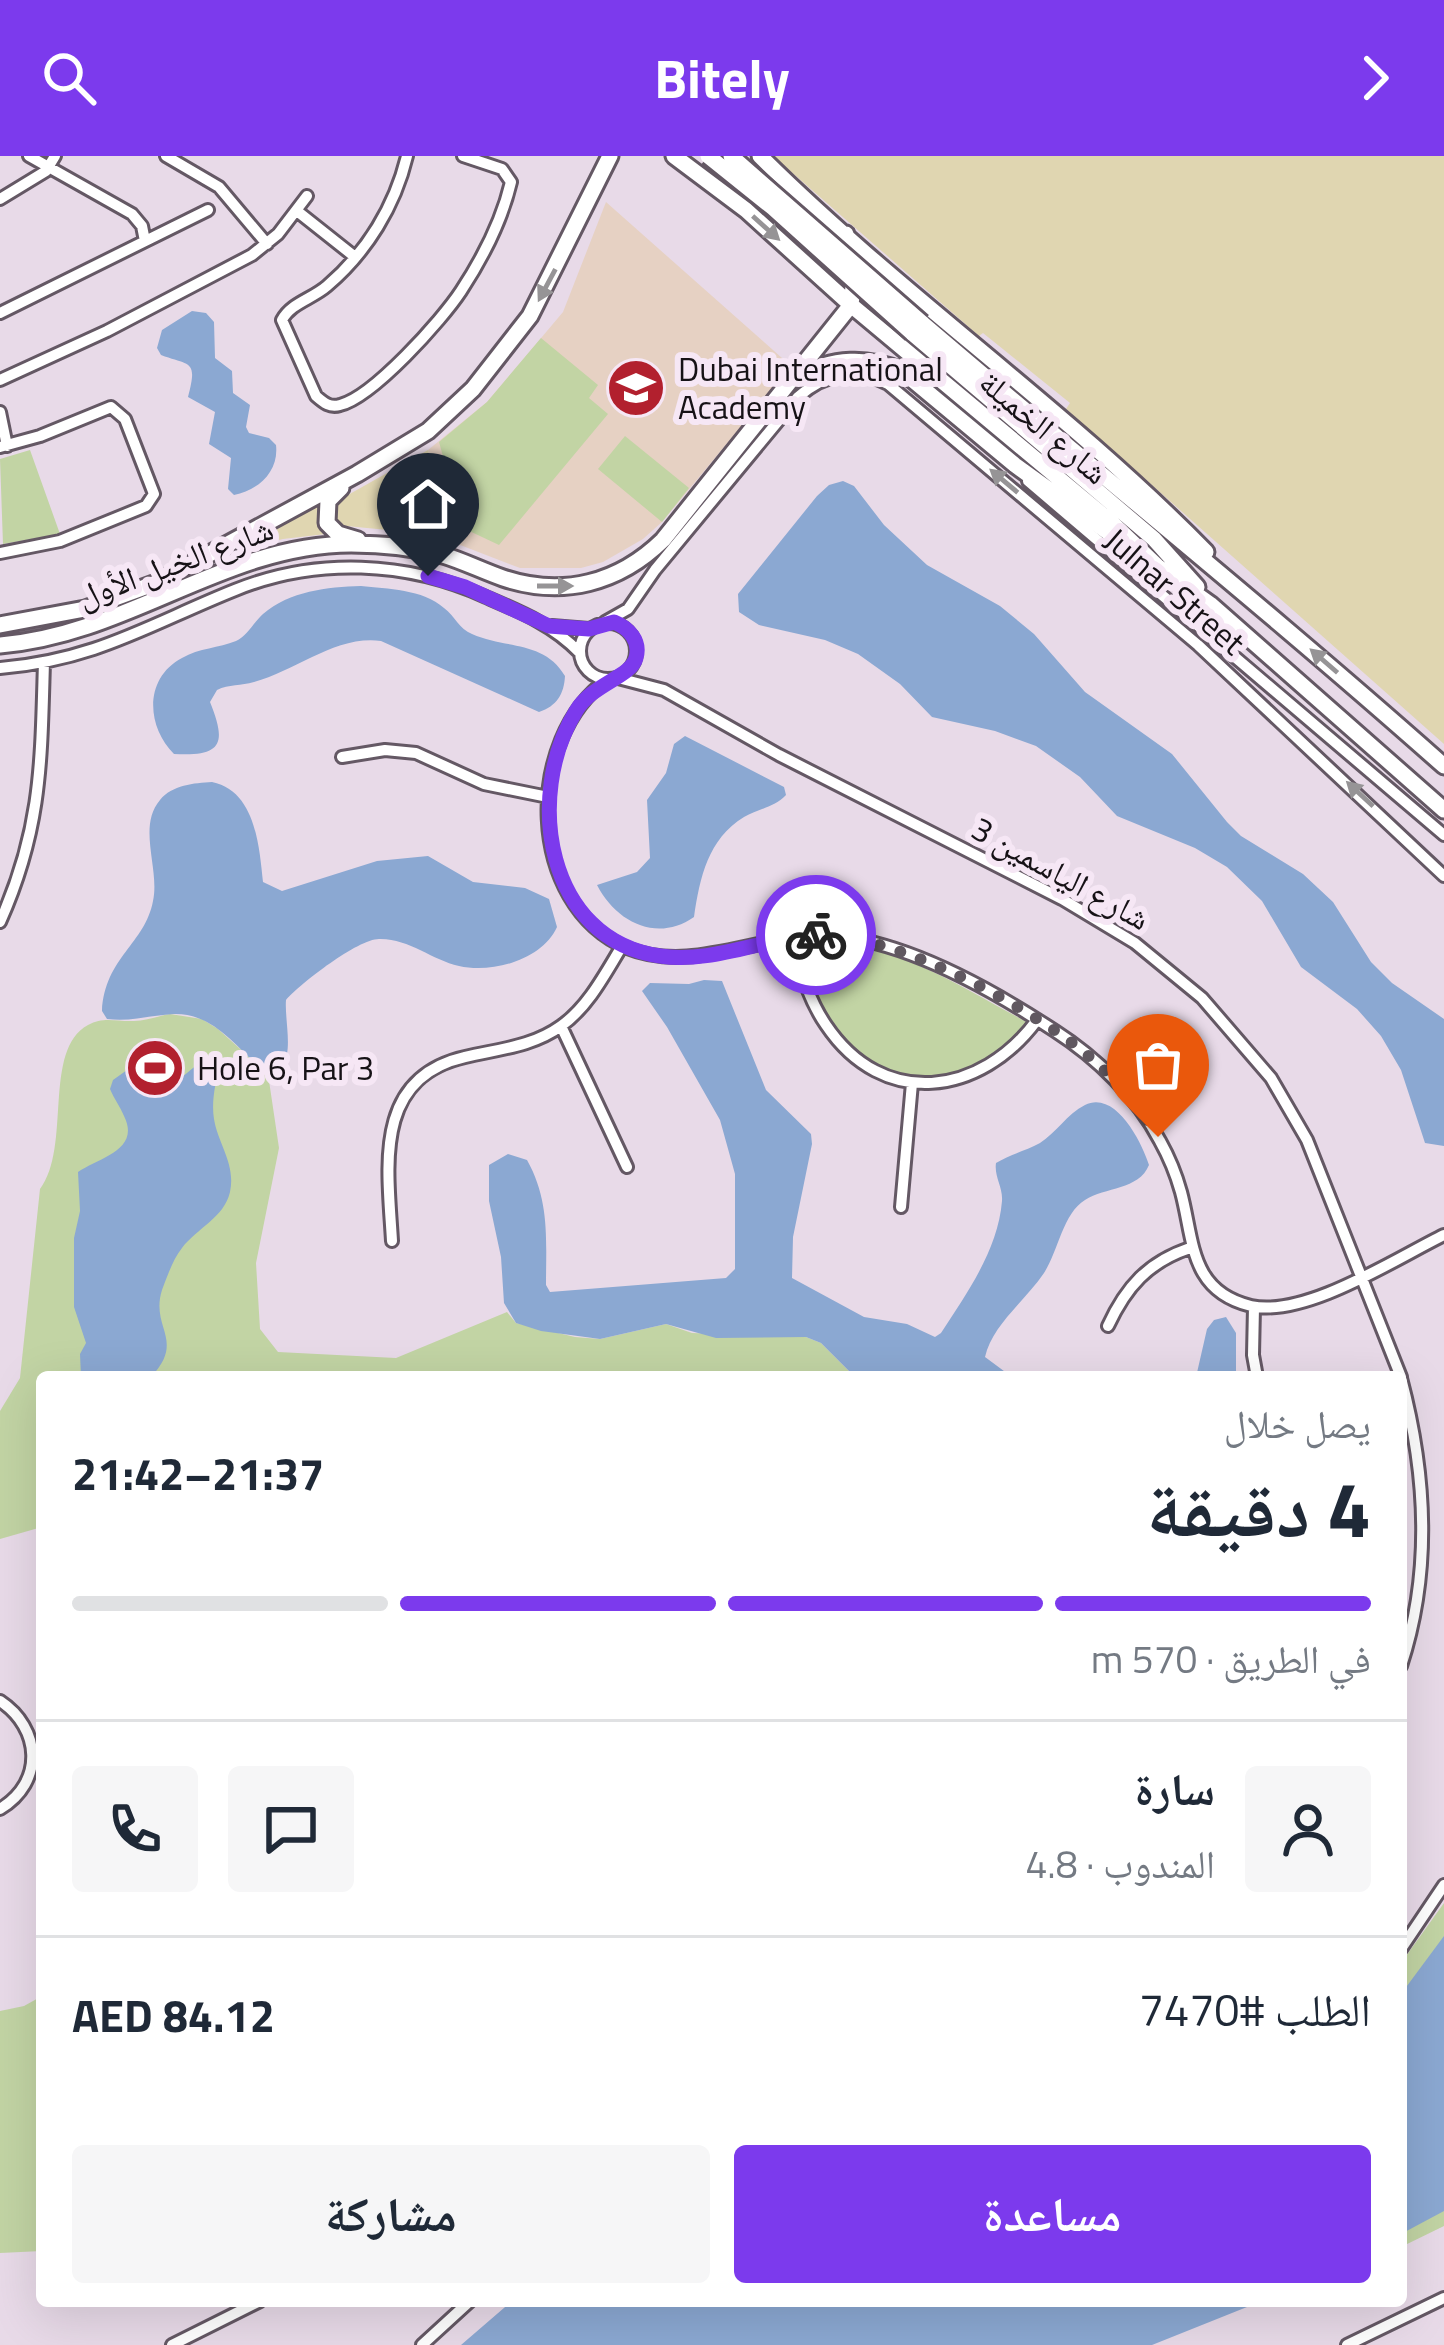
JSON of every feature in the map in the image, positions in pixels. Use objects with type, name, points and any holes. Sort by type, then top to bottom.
[{"type":"main road","points":[[597,179],[598,156]]},
{"type":"main road","name":"شارع الخيل الأول","points":[[0,626],[86,609],[145,588],[428,431],[494,366],[544,291],[610,156]]},
{"type":"main road","name":"شارع الخميلة","points":[[674,156],[746,210],[850,305],[1111,522],[1157,566],[1210,604],[1444,810]]},
{"type":"main road","name":"شارع الخميلة","points":[[708,156],[1232,580]]},
{"type":"main road","name":"شارع الخميلة","points":[[731,156],[1154,539],[1210,604]]},
{"type":"main road","points":[[761,158],[846,234],[855,269],[850,305]]},
{"type":"main road","name":"شارع الخميلة","points":[[846,234],[1139,488],[1232,580],[1444,766]]},
{"type":"main road","name":"شارع الخيل الأول","points":[[0,645],[103,623],[260,557],[318,546],[378,544],[444,555],[536,586],[560,588],[606,579],[664,540],[850,305]]},
{"type":"main road","points":[[783,390],[824,365],[853,360],[881,364],[923,386],[1015,465],[1157,566]]},
{"type":"main road","points":[[357,474],[328,501],[325,516],[338,534],[378,544]]},
{"type":"street","points":[[166,156],[195,163],[267,244]]},
{"type":"street","points":[[407,156],[394,198],[355,257],[329,285],[290,308],[282,320],[316,396],[331,406],[351,400],[411,351],[460,293],[478,261],[511,182],[502,169],[463,156]]},
{"type":"street","points":[[0,200],[34,176],[42,159],[132,214],[142,226],[145,241]]},
{"type":"street","points":[[0,380],[107,332],[267,244],[307,196]]},
{"type":"street","points":[[0,313],[208,210]]},
{"type":"street","points":[[297,212],[355,257]]},
{"type":"street","name":"Julnar Street","points":[[605,622],[628,609],[655,570],[807,389],[841,374],[878,378],[1198,644],[1444,876]]},
{"type":"street","points":[[0,412],[3,447],[111,407],[125,419],[154,494],[146,506],[60,541],[0,553]]},
{"type":"street","points":[[1015,465],[1044,497],[1444,835]]},
{"type":"street","points":[[0,668],[123,641],[241,587],[315,569],[391,569],[465,587],[549,626],[580,653],[585,668],[579,706],[555,759],[548,797],[551,846],[563,881],[584,913],[622,946],[666,957],[689,957],[791,938],[854,937],[928,962],[1037,1020],[1112,1077],[1158,1137],[1180,1190],[1198,1268],[1214,1286],[1254,1307],[1310,1299],[1444,1235]]},
{"type":"street","points":[[549,626],[589,629],[614,622],[630,632],[636,658],[579,706]]},
{"type":"street","points":[[580,653],[589,629]]},
{"type":"street","name":"شارع الياسمين 3","points":[[636,658],[664,690]]},
{"type":"street","points":[[0,922],[27,852],[39,799],[44,662]]},
{"type":"street","points":[[585,668],[613,678]]},
{"type":"street","name":"شارع الياسمين 3","points":[[613,678],[664,690],[779,755],[1062,899],[1169,969],[1226,1023],[1271,1078],[1306,1140],[1398,1371]]},
{"type":"street","points":[[342,757],[385,750],[416,753],[484,784],[548,797]]},
{"type":"street","points":[[791,938],[826,1027],[864,1063],[912,1083],[936,1084],[983,1070],[1023,1040],[1037,1020]]},
{"type":"street","points":[[392,1241],[388,1148],[395,1115],[412,1087],[449,1061],[514,1047],[561,1026],[588,999],[622,946]]},
{"type":"street","points":[[561,1026],[627,1167]]},
{"type":"street","points":[[901,1207],[912,1083]]},
{"type":"street","points":[[1108,1326],[1119,1302],[1142,1274],[1190,1248]]},
{"type":"street","points":[[1254,1307],[1256,1371]]},
{"type":"street","name":"شارع الياسمين 3","points":[[1407,1406],[1422,1506],[1416,1603],[1407,1638]]},
{"type":"street","points":[[0,1701],[28,1727],[33,1748],[22,1789],[0,1809]]},
{"type":"street","points":[[28,1727],[36,1723]]},
{"type":"street","points":[[1407,1940],[1444,1885]]},
{"type":"street","points":[[1347,2345],[1444,2298]]},
{"type":"street","points":[[172,2345],[248,2307]]},
{"type":"street","points":[[422,2345],[463,2307]]},
{"type":"shaded area","name":"Dubai International Academy","points":[[606,202],[791,366],[643,539],[603,562],[581,568],[520,568],[455,543],[428,450],[487,402],[563,312]]},
{"type":"green space","points":[[541,338],[598,385],[589,398],[608,414],[499,545],[463,528],[439,442],[487,402]]},
{"type":"green space","points":[[625,436],[689,488],[662,522],[598,469]]},
{"type":"green space","points":[[30,450],[60,534],[3,544],[0,459]]},
{"type":"green space","points":[[826,941],[905,960],[1027,1022],[980,1064],[952,1074],[897,1073],[870,1061],[847,1041],[822,1006],[801,944]]},
{"type":"green space","points":[[170,1014],[202,1019],[268,1074],[279,1148],[256,1263],[260,1329],[278,1352],[396,1358],[507,1312],[516,1323],[575,1337],[600,1339],[666,1324],[692,1333],[806,1337],[821,1343],[849,1371],[36,1371],[36,1529],[0,1539],[0,1411],[20,1378],[40,1189],[55,1149],[66,1055],[74,1038],[94,1022],[138,1021]]},
{"type":"green space","points":[[1444,1903],[1444,2226],[1407,2244],[1407,1955]]},
{"type":"green space","points":[[36,1999],[36,2251],[0,2253],[0,2011]]},
{"type":"sand","points":[[773,156],[1444,156],[1444,744],[1066,409],[1070,403],[983,333],[979,336]]},
{"type":"sand","points":[[428,450],[455,543],[336,525],[331,509],[339,500]]},
{"type":"sand","points":[[320,503],[318,519],[326,534],[230,552]]},
{"type":"water","points":[[192,311],[206,313],[214,322],[215,358],[232,371],[233,393],[250,405],[249,433],[276,445],[266,478],[234,495],[228,489],[231,458],[209,444],[215,412],[188,397],[189,366],[161,355],[157,348],[162,330]]},
{"type":"water","points":[[843,481],[854,486],[884,525],[927,565],[1000,606],[1034,634],[1085,692],[1172,754],[1241,836],[1303,874],[1333,902],[1371,962],[1392,983],[1444,1019],[1444,1146],[1425,1143],[1401,1070],[1381,1036],[1357,1009],[1301,967],[1262,901],[1227,867],[1195,848],[1117,816],[1080,777],[1036,746],[932,717],[900,684],[858,654],[825,640],[759,625],[739,612],[738,594],[817,496]]},
{"type":"water","points":[[361,586],[426,597],[472,634],[546,656],[565,676],[561,694],[539,712],[381,641],[348,643],[270,677],[217,690],[210,702],[218,727],[217,744],[203,753],[174,754],[158,730],[153,703],[155,690],[170,667],[189,655],[240,639],[263,614],[285,600],[322,589]]},
{"type":"water","points":[[685,736],[784,787],[786,795],[744,817],[722,836],[703,874],[694,917],[680,925],[652,928],[626,918],[597,885],[637,872],[650,858],[647,800],[666,773],[674,744]]},
{"type":"water","points":[[212,782],[238,796],[246,808],[263,882],[282,891],[377,861],[428,856],[473,882],[525,888],[549,899],[557,927],[529,956],[487,968],[459,966],[390,940],[358,946],[316,973],[286,1000],[287,1055],[278,1071],[268,1074],[214,1026],[189,1015],[107,1019],[102,1011],[110,977],[142,929],[153,901],[153,811],[171,791]]},
{"type":"water","points":[[722,981],[766,1090],[811,1134],[793,1237],[792,1278],[864,1317],[907,1324],[935,1337],[941,1333],[980,1270],[994,1237],[1002,1201],[996,1163],[1040,1143],[1085,1105],[1107,1105],[1126,1121],[1149,1165],[1138,1179],[1085,1200],[1071,1214],[1044,1273],[989,1345],[985,1357],[1004,1371],[849,1371],[821,1343],[806,1337],[716,1338],[666,1324],[600,1339],[516,1323],[504,1303],[501,1257],[489,1201],[489,1165],[508,1154],[527,1160],[540,1190],[550,1292],[726,1278],[735,1269],[735,1174],[720,1120],[642,991],[650,983]]},
{"type":"water","points":[[208,1057],[217,1057],[220,1063],[213,1112],[231,1172],[227,1201],[182,1248],[170,1268],[160,1303],[166,1353],[156,1371],[81,1371],[80,1354],[86,1343],[74,1307],[78,1172],[115,1152],[127,1137],[124,1116],[110,1089],[113,1080],[127,1070],[153,1085],[178,1080]]},
{"type":"water","points":[[1226,1317],[1236,1333],[1236,1371],[1197,1371],[1207,1329],[1214,1320]]},
{"type":"water","points":[[1444,1936],[1444,2211],[1407,2231],[1407,1986]]},
{"type":"water","points":[[505,2307],[1247,2307],[1152,2345],[461,2345]]},
{"type":"way so far","points":[[816,935],[854,937],[905,951],[1058,1032],[1112,1077],[1158,1137]]},
{"type":"place","name":"Dubai International Academy","points":[[636,388]]},
{"type":"place","name":"Hole 6, Par 3","points":[[155,1068]]},
{"type":"route","points":[[428,576],[465,587],[549,626],[589,629],[614,622],[635,640],[632,666],[596,688],[569,723],[555,759],[548,797],[551,846],[558,870],[569,893],[601,931],[622,946],[666,957],[816,935]]}]
